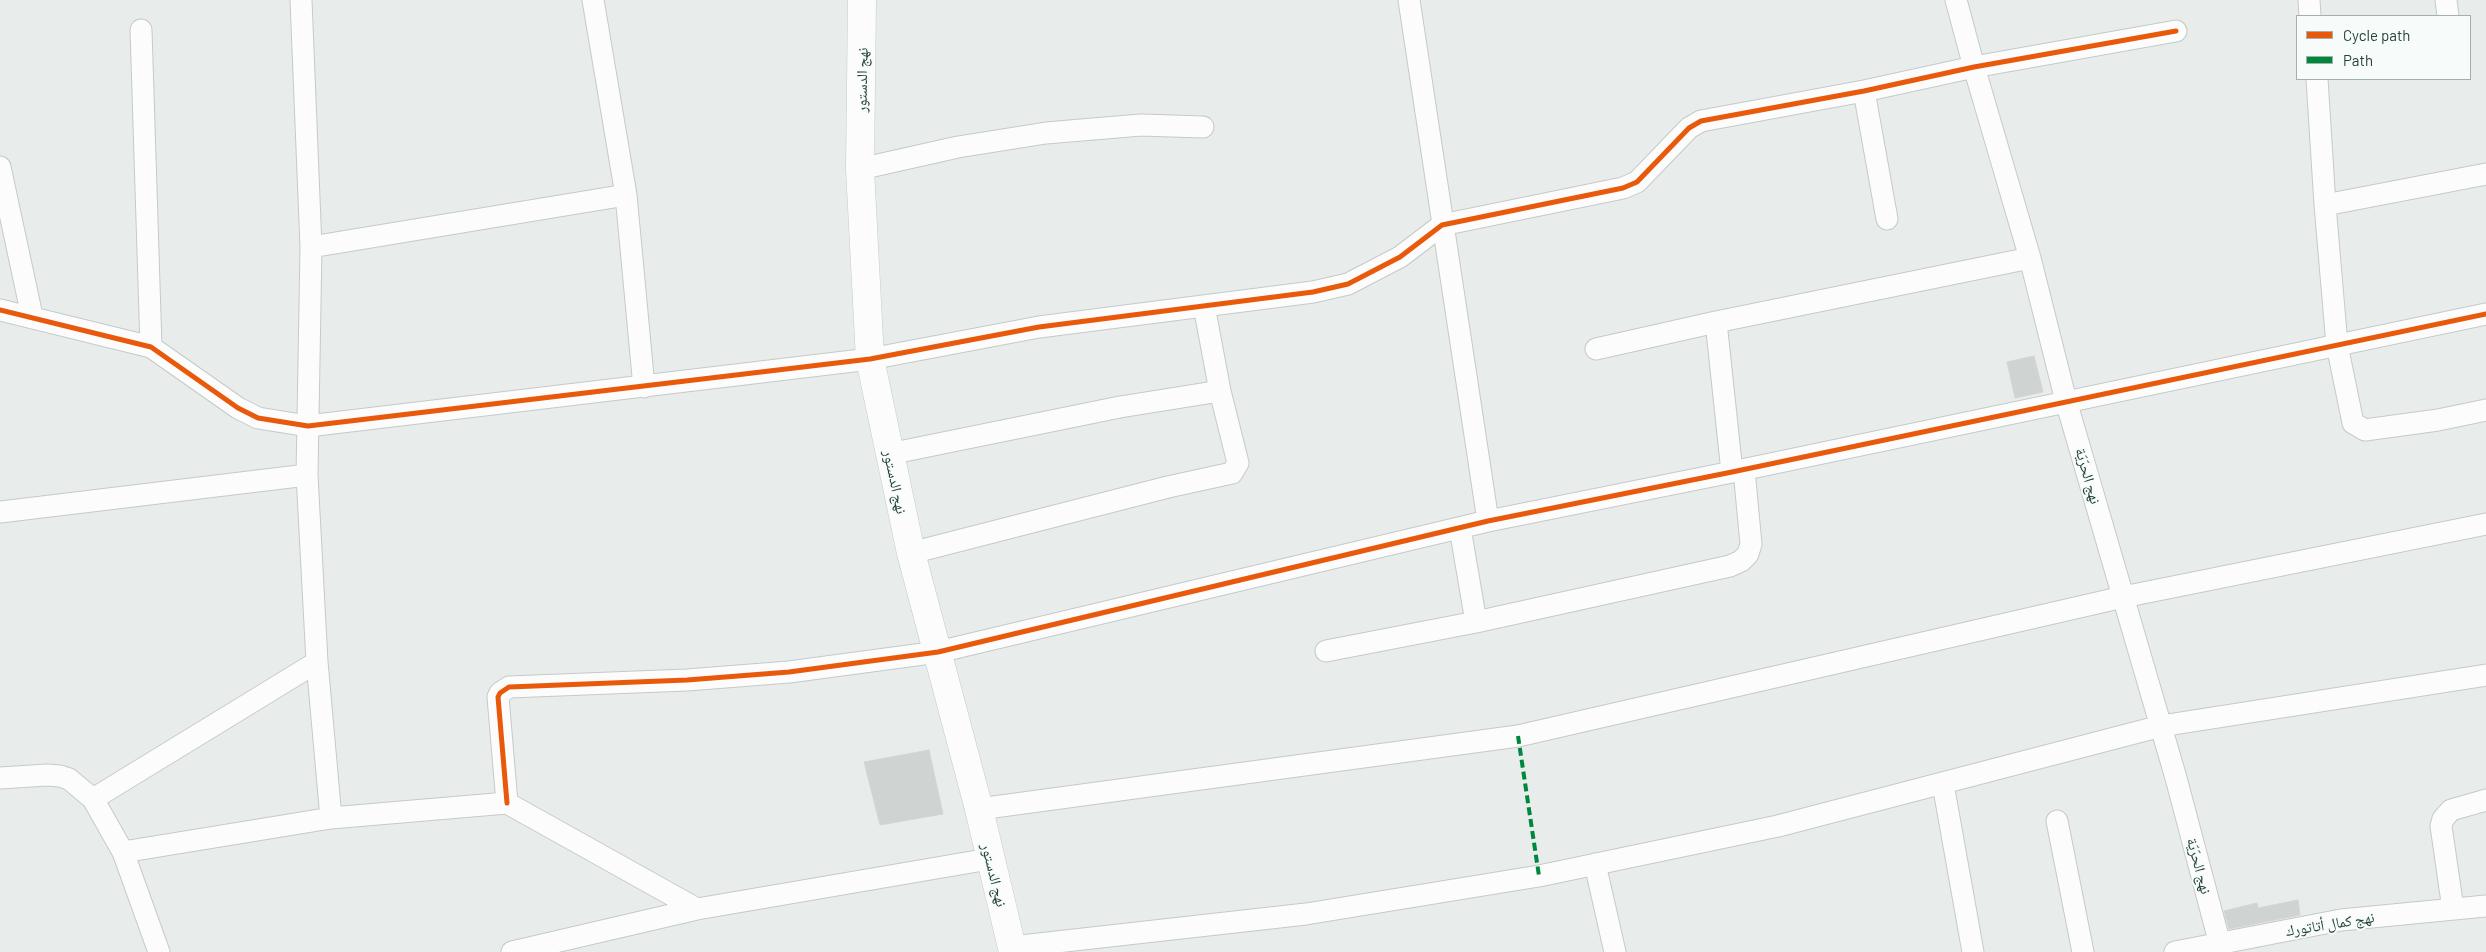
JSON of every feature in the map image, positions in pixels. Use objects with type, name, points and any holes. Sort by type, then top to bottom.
[{"type":"street","points":[[301,0],[311,247],[306,474],[317,662],[331,818]]},
{"type":"street","points":[[593,0],[626,195],[644,387]]},
{"type":"street","name":"نهج الدستور","points":[[862,0],[860,169],[870,359],[911,553],[979,809],[989,860],[1012,949]]},
{"type":"street","points":[[1409,0],[1488,521]]},
{"type":"street","name":"نهج الحرّيّة","points":[[1956,0],[2030,258],[2066,401],[2161,726],[2221,948]]},
{"type":"street","points":[[2309,0],[2310,15]]},
{"type":"street","points":[[2446,0],[2448,15]]},
{"type":"street","points":[[140,30],[151,347]]},
{"type":"street","points":[[0,310],[32,316],[151,347],[220,396],[251,415],[281,424],[308,426],[870,359],[1040,327],[1313,292],[1348,284],[1400,257],[1442,225],[1623,188],[1637,182],[1679,137],[1701,121],[1864,91],[1974,67],[2176,31]]},
{"type":"street","points":[[2317,80],[2337,345],[2350,418],[2356,427],[2365,430],[2438,420],[2486,410]]},
{"type":"street","points":[[1864,91],[1887,219]]},
{"type":"street","points":[[860,169],[958,146],[1046,133],[1141,125],[1203,127]]},
{"type":"street","points":[[0,167],[32,316]]},
{"type":"street","points":[[2325,205],[2486,174]]},
{"type":"street","points":[[311,247],[626,195]]},
{"type":"street","points":[[1596,349],[1716,322],[2030,258]]},
{"type":"street","points":[[911,553],[1168,487],[1232,473],[1238,464],[1220,391],[1204,306]]},
{"type":"street","points":[[507,803],[498,697],[508,687],[687,680],[771,674],[938,652],[1488,521],[1738,471],[2486,314]]},
{"type":"street","points":[[1326,651],[1476,622],[1730,566],[1741,561],[1748,554],[1751,544],[1716,322]]},
{"type":"street","points":[[889,454],[1120,407],[1220,391]]},
{"type":"street","points":[[0,512],[306,474]]},
{"type":"street","points":[[979,809],[1518,736],[2123,597],[2486,524]]},
{"type":"street","points":[[1460,528],[1476,622]]},
{"type":"street","points":[[93,799],[317,662]]},
{"type":"street","points":[[1012,949],[1306,914],[1385,903],[1539,876],[1778,826],[2161,726],[2486,675]]},
{"type":"street","points":[[0,778],[60,776],[69,779],[93,799],[123,852],[159,952]]},
{"type":"street","points":[[1943,784],[1973,952]]},
{"type":"street","points":[[2452,909],[2441,826],[2443,819],[2451,810],[2486,800]]},
{"type":"street","points":[[123,852],[331,818],[507,803],[697,909]]},
{"type":"street","points":[[2057,821],[2083,952]]},
{"type":"street","points":[[512,952],[697,909],[989,860]]},
{"type":"street","points":[[1595,864],[1615,952]]},
{"type":"street","name":"نهج كمال أتاتورك","points":[[2175,952],[2221,948],[2341,920],[2486,906]]},
{"type":"building","points":[[2034,356],[2043,392],[2015,398],[2007,362]]},
{"type":"building","points":[[929,750],[943,814],[880,825],[864,762]]},
{"type":"building","points":[[2298,900],[2300,915],[2229,929],[2224,911],[2257,903],[2258,908]]},
{"type":"marked path","points":[[1518,736],[1539,876]]},
{"type":"cycle path","points":[[0,310],[151,347],[238,408],[258,418],[308,426],[870,359],[1039,327],[1313,292],[1348,284],[1400,257],[1442,225],[1623,188],[1637,182],[1689,128],[1701,121],[1864,91],[1974,67],[2176,31]]},
{"type":"cycle path","points":[[507,803],[498,697],[500,693],[509,687],[687,680],[789,672],[938,652],[1488,521],[1732,472],[2486,314]]}]
